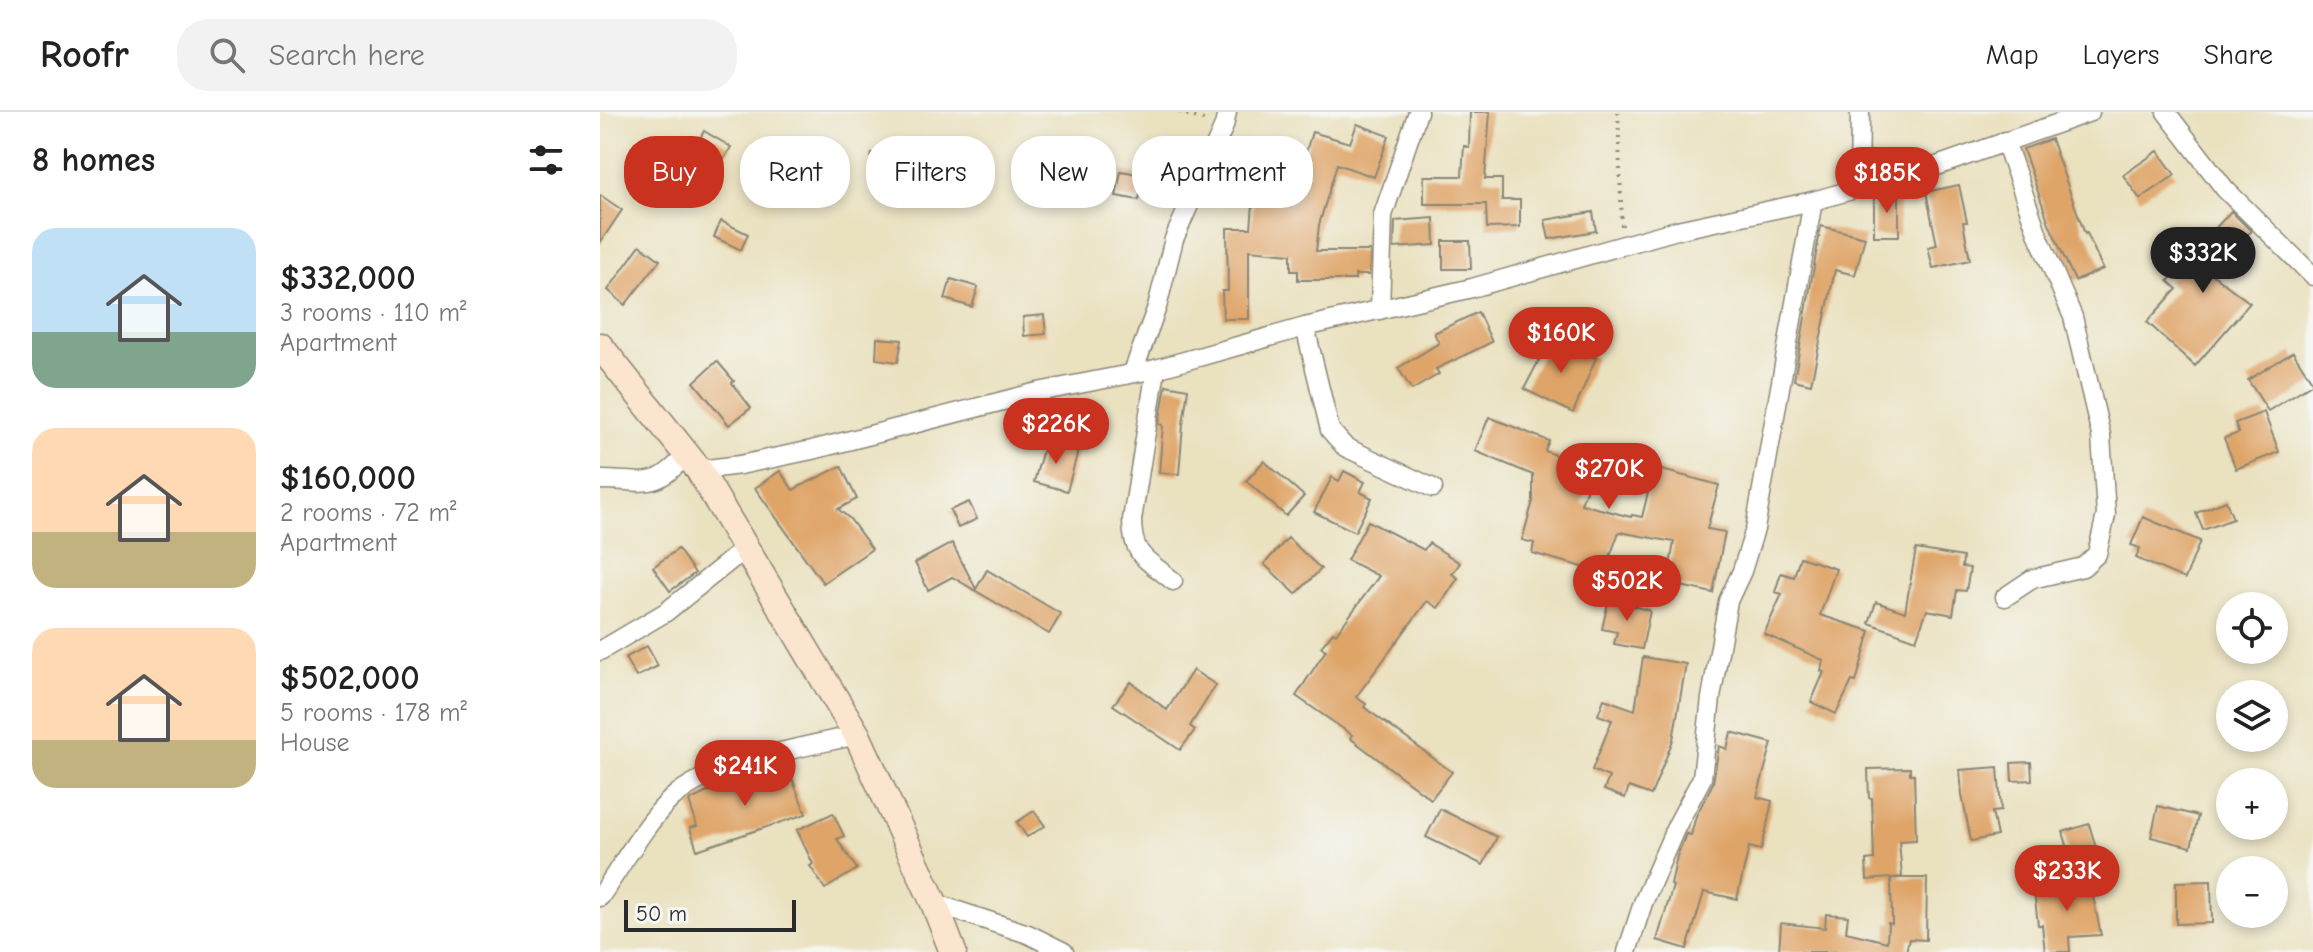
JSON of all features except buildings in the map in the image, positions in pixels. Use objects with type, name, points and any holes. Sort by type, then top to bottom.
[{"type":"main road","points":[[600,346],[693,462],[857,735],[934,903],[953,952]]},
{"type":"street","points":[[1380,310],[1383,215],[1418,112]]},
{"type":"street","points":[[1859,188],[1860,112]]},
{"type":"street","points":[[600,480],[654,481],[693,462],[740,465],[812,450],[944,415],[1156,369],[1677,230],[1813,201],[1937,166],[2090,112]]},
{"type":"street","points":[[2166,112],[2225,189],[2313,276]]},
{"type":"street","points":[[1133,372],[1157,307],[1174,239],[1226,119]]},
{"type":"street","points":[[2005,141],[2038,235],[2073,317],[2101,435],[2106,515],[2097,554],[2083,567],[2032,579],[2005,597]]},
{"type":"street","points":[[1627,952],[1676,827],[1702,778],[1711,698],[1728,601],[1742,571],[1755,529],[1813,201]]},
{"type":"street","points":[[1305,327],[1330,430],[1345,447],[1433,488]]},
{"type":"street","points":[[1156,369],[1132,520],[1132,541],[1139,552],[1173,581]]},
{"type":"street","points":[[600,651],[666,612],[746,548]]},
{"type":"street","points":[[600,897],[671,799],[692,784],[775,754],[857,735]]},
{"type":"street","points":[[934,903],[1028,934],[1064,952]]},
{"type":"path","points":[[1179,112],[1226,119]]},
{"type":"path","points":[[1618,112],[1617,150],[1623,246]]}]
